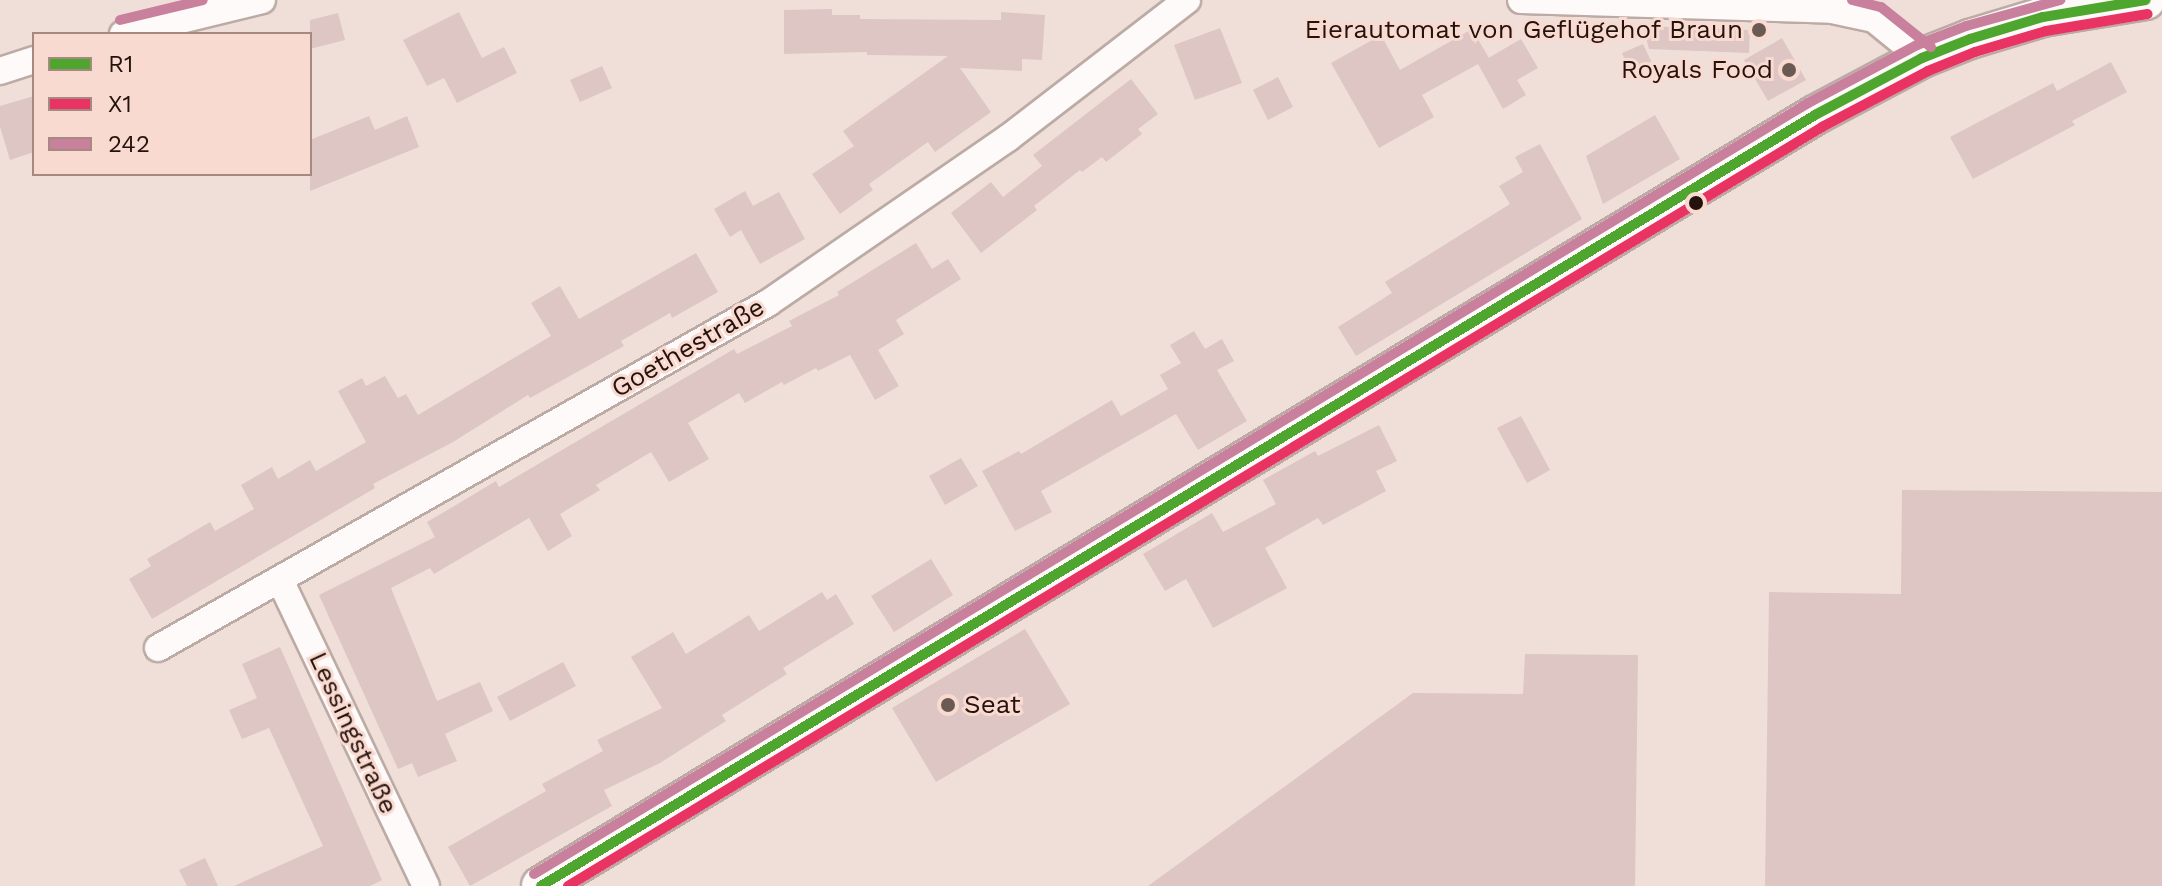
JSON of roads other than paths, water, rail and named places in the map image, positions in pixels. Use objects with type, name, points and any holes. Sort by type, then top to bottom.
[{"type":"main road","points":[[541,886],[1815,115],[1922,58],[2043,17],[2146,0]]},
{"type":"street","points":[[131,32],[262,0]]},
{"type":"street","name":"Goethestraße","points":[[158,648],[768,303],[1008,138],[1187,0]]},
{"type":"street","points":[[1521,0],[1832,10],[1874,19],[1922,58]]},
{"type":"street","points":[[0,71],[32,61]]},
{"type":"street","name":"Lessingstraße","points":[[280,580],[426,886]]},
{"type":"place","name":"Eierautomat von Geflügehof Braun","points":[[1759,30]]},
{"type":"place","name":"Royals Food","points":[[1789,70]]},
{"type":"place","name":"Seat","points":[[948,705]]}]
